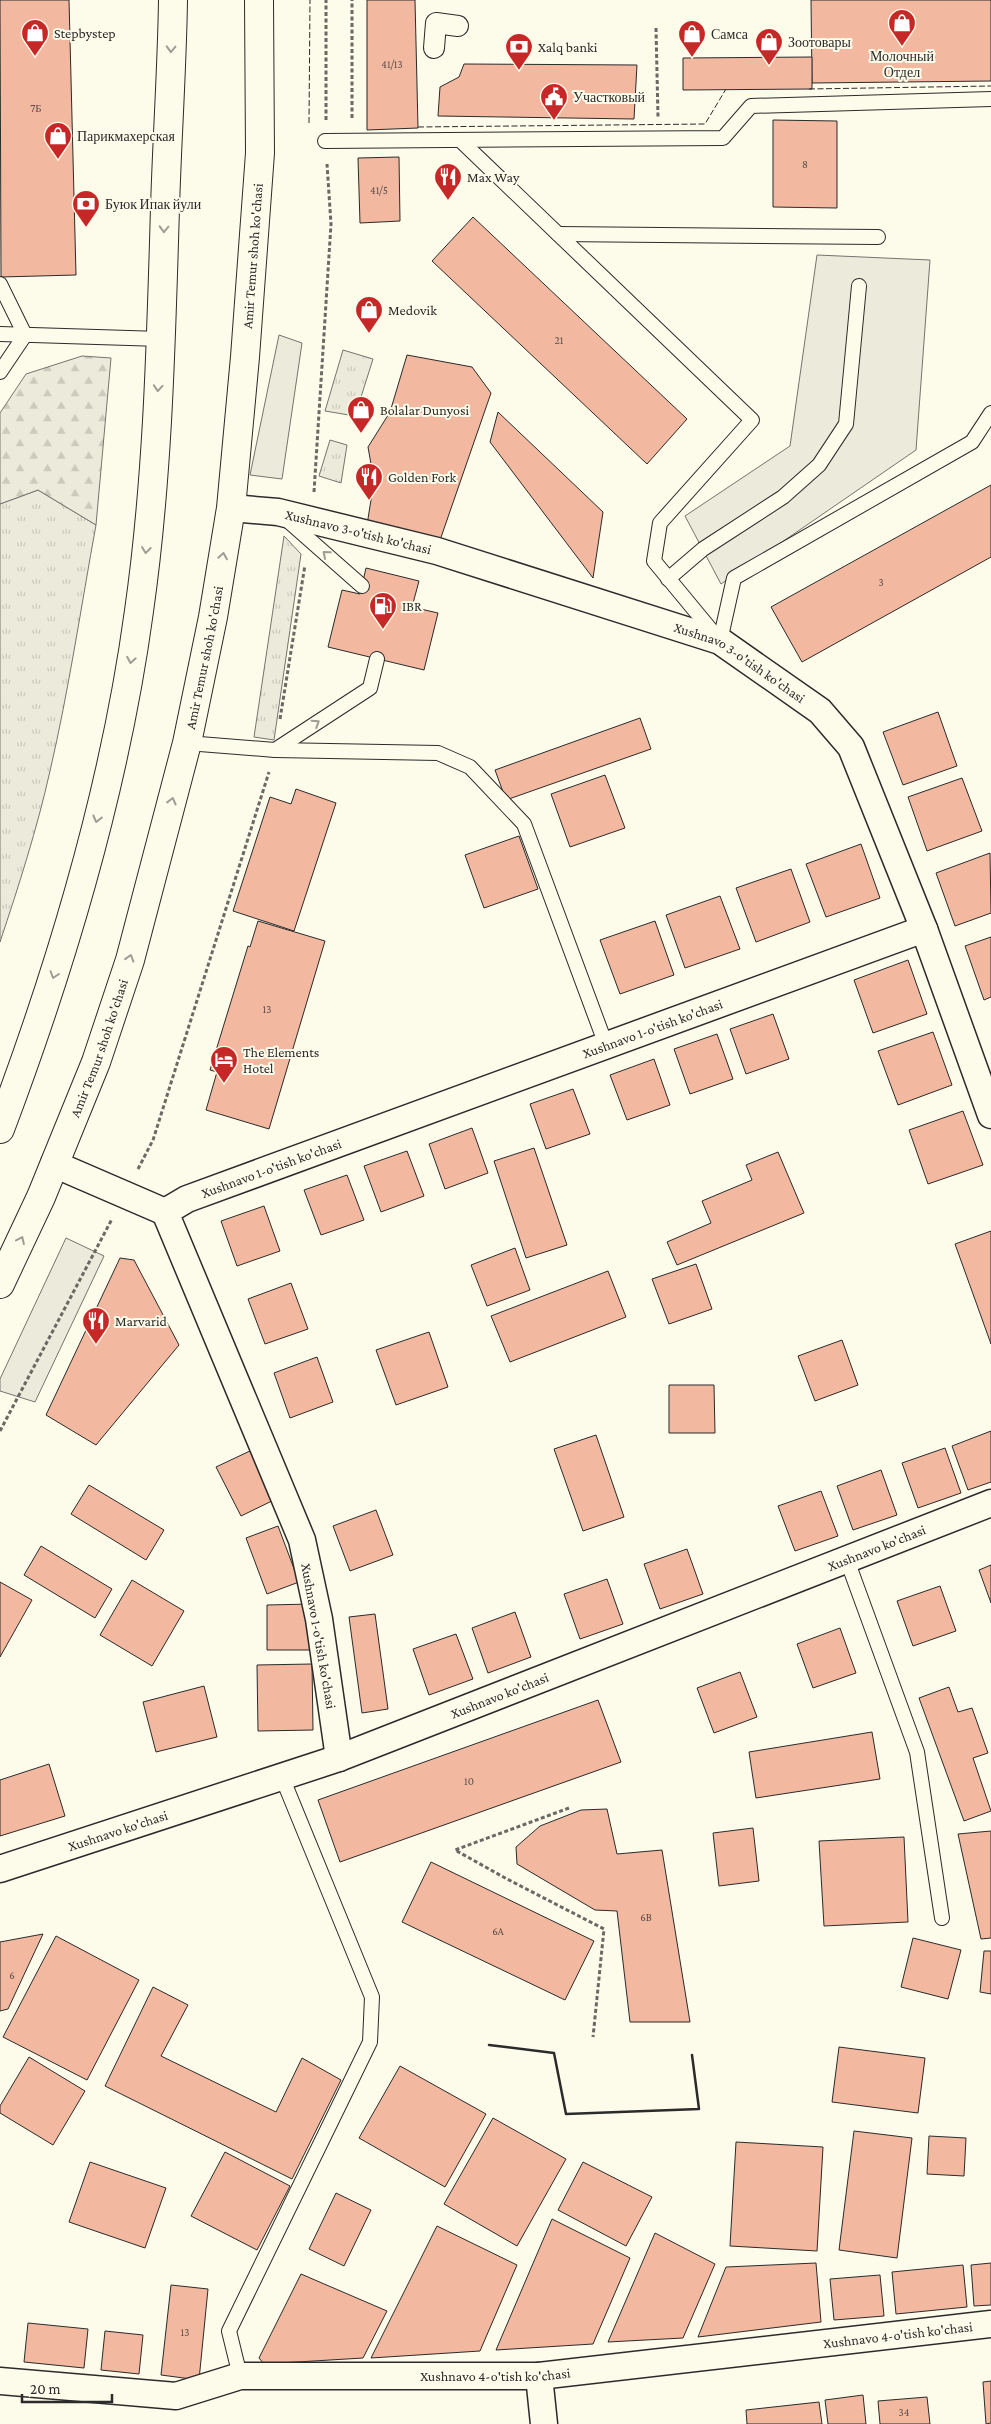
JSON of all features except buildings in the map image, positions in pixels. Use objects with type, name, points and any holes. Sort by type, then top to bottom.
[{"type":"main road","points":[[0,1129],[32,1043],[75,909],[123,708],[139,612],[150,517],[161,339],[173,0]]},
{"type":"main road","name":"Amir Temur shoh ko'chasi","points":[[0,1284],[54,1164],[96,1062],[130,960],[187,743],[213,617],[231,508],[245,357],[260,153],[259,0]]},
{"type":"street","points":[[434,48],[436,23],[458,26]]},
{"type":"street","name":"Xushnavo 3-o'tish ko'chasi","points":[[231,508],[278,512],[437,551],[720,641],[820,711],[851,747],[924,930],[991,1115]]},
{"type":"street","name":"Xushnavo 1-o'tish ko'chasi","points":[[339,1758],[319,1619],[302,1540],[165,1212],[187,1198],[924,930]]},
{"type":"street","points":[[54,1164],[165,1212]]},
{"type":"street","name":"Xushnavo ko'chasi","points":[[0,1869],[339,1758],[991,1503]]},
{"type":"street","name":"Xushnavo 4-o'tish ko'chasi","points":[[0,2381],[176,2396],[240,2376],[539,2376],[991,2324]]},
{"type":"street","points":[[539,2376],[544,2424]]},
{"type":"lane","points":[[326,141],[724,138],[751,106],[991,99]]},
{"type":"lane","points":[[460,140],[752,420],[660,523],[654,561],[720,641]]},
{"type":"lane","points":[[558,234],[878,237]]},
{"type":"lane","points":[[0,284],[25,335]]},
{"type":"lane","points":[[668,579],[703,549],[783,497],[819,465],[846,424],[858,286]]},
{"type":"lane","points":[[0,334],[161,339]]},
{"type":"lane","points":[[0,372],[25,335]]},
{"type":"lane","points":[[720,641],[734,578],[972,442],[991,413]]},
{"type":"lane","points":[[278,512],[362,586]]},
{"type":"lane","points":[[275,750],[370,688],[377,659]]},
{"type":"lane","points":[[187,743],[275,750],[438,753],[470,767],[524,824],[606,1045]]},
{"type":"lane","points":[[847,1560],[917,1752],[942,1918]]},
{"type":"lane","points":[[240,2376],[229,2331],[370,2042],[372,1997],[282,1777]]},
{"type":"path","points":[[352,0],[352,141]]},
{"type":"path","points":[[656,28],[658,139]]},
{"type":"path","points":[[569,1808],[455,1850],[506,1879],[604,1929],[593,2037]]},
{"type":"green space","points":[[343,350],[373,359],[355,416],[325,411]]},
{"type":"green space","points":[[82,356],[111,358],[96,525],[38,490],[0,504],[0,413],[26,374]]},
{"type":"green space","points":[[330,440],[347,445],[341,483],[319,476]]},
{"type":"green space","points":[[38,490],[96,525],[69,679],[50,771],[27,857],[0,942],[0,504]]},
{"type":"green space","points":[[284,536],[301,554],[274,740],[254,737]]},
{"type":"shaded area","points":[[817,255],[930,260],[916,450],[721,584],[685,516],[790,446]]},
{"type":"shaded area","points":[[279,335],[302,343],[282,479],[250,475]]},
{"type":"shaded area","points":[[66,1238],[104,1256],[35,1402],[0,1391],[0,1379]]},
{"type":"fence","points":[[309,123],[310,0]]},
{"type":"fence","points":[[809,89],[991,86]]},
{"type":"fence","points":[[418,127],[705,124],[726,89]]},
{"type":"wall","points":[[489,2045],[554,2053],[566,2114],[699,2109],[692,2055]]},
{"type":"place","name":"Молочный Отдел","points":[[902,47]]},
{"type":"place","name":"Stepbystep","points":[[35,57]]},
{"type":"place","name":"Самса","points":[[692,58]]},
{"type":"place","name":"Зоотовары","points":[[769,66]]},
{"type":"place","name":"Xalq banki","points":[[519,71]]},
{"type":"place","name":"Участковый","points":[[554,121]]},
{"type":"place","name":"Парикмахерская","points":[[58,160]]},
{"type":"place","name":"Max Way","points":[[448,201]]},
{"type":"place","name":"Буюк Ипак йули","points":[[86,228]]},
{"type":"place","name":"Medovik","points":[[369,334]]},
{"type":"place","name":"Bolalar Dunyosi","points":[[361,434]]},
{"type":"place","name":"Golden Fork","points":[[369,501]]},
{"type":"place","name":"IBR","points":[[383,630]]},
{"type":"place","name":"The Elements Hotel","points":[[224,1084]]},
{"type":"place","name":"Marvarid","points":[[96,1345]]}]
